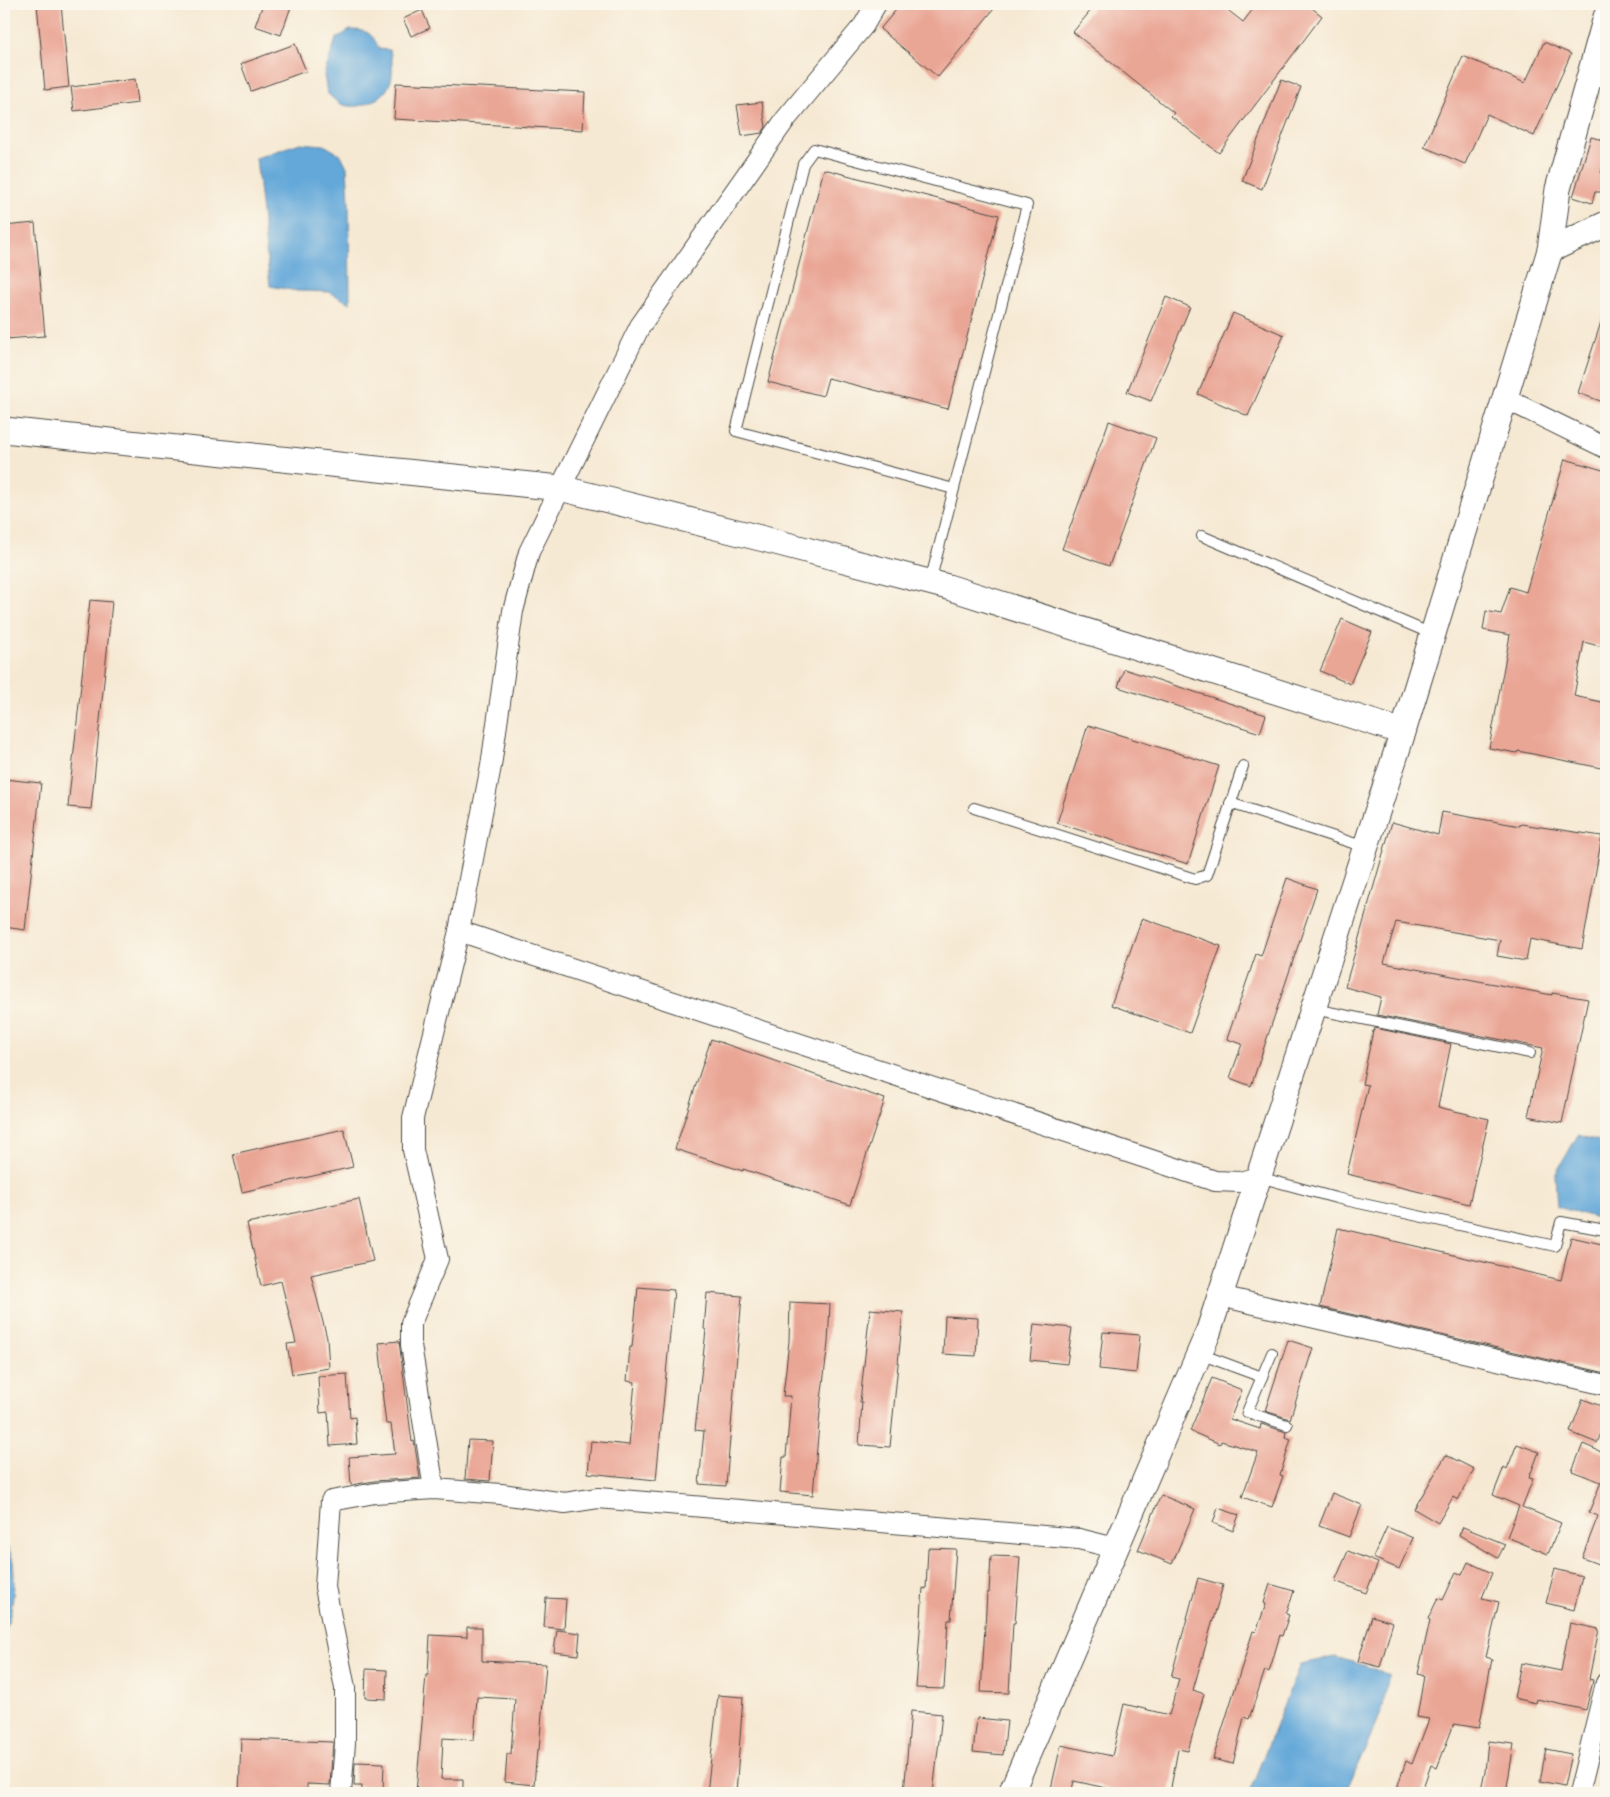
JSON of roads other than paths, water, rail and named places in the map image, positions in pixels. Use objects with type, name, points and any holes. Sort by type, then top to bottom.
[{"type":"street","points":[[434,1490],[411,1337],[411,1323],[438,1259],[413,1150],[413,1118],[459,930],[491,766],[514,611],[529,552],[640,326],[785,120],[864,25],[876,4]]},
{"type":"street","points":[[1016,1792],[1115,1548],[1208,1333],[1403,732],[1550,250],[1558,189],[1606,17]]},
{"type":"street","points":[[1550,250],[1606,224]]},
{"type":"street","points":[[1504,398],[1606,448]]},
{"type":"street","points":[[4,430],[560,488],[930,582],[1403,732]]},
{"type":"street","points":[[459,930],[1215,1181],[1240,1182],[1258,1177]]},
{"type":"street","points":[[1220,1296],[1606,1385]]},
{"type":"street","points":[[341,1793],[345,1742],[345,1688],[324,1587],[330,1500],[375,1494],[434,1490],[501,1494],[565,1502],[598,1498],[1059,1537],[1079,1539],[1115,1548]]},
{"type":"street","points":[[1579,1793],[1606,1683]]},
{"type":"lane","points":[[930,582],[954,489],[1027,205],[814,149],[803,164],[736,431],[954,489]]},
{"type":"lane","points":[[1202,536],[1432,634]]},
{"type":"lane","points":[[974,808],[1194,879],[1207,875],[1243,766]]},
{"type":"lane","points":[[1230,803],[1365,847]]},
{"type":"lane","points":[[1313,1009],[1530,1053]]},
{"type":"lane","points":[[1258,1177],[1336,1198],[1555,1246],[1562,1222],[1605,1230]]},
{"type":"lane","points":[[1272,1353],[1247,1412],[1286,1425]]},
{"type":"lane","points":[[1199,1354],[1262,1377]]},
{"type":"water","points":[[350,30],[369,34],[379,49],[390,50],[392,60],[392,77],[386,91],[380,97],[357,106],[341,104],[327,93],[324,75],[336,39]]},
{"type":"water","points":[[300,143],[324,145],[341,155],[347,167],[350,303],[329,292],[297,291],[270,286],[256,158]]},
{"type":"water","points":[[1578,1135],[1606,1143],[1606,1204],[1597,1218],[1557,1207],[1555,1175]]},
{"type":"water","points":[[4,1540],[12,1559],[14,1590],[4,1636]]},
{"type":"water","points":[[1335,1657],[1389,1675],[1382,1711],[1345,1793],[1249,1793],[1300,1664]]}]
